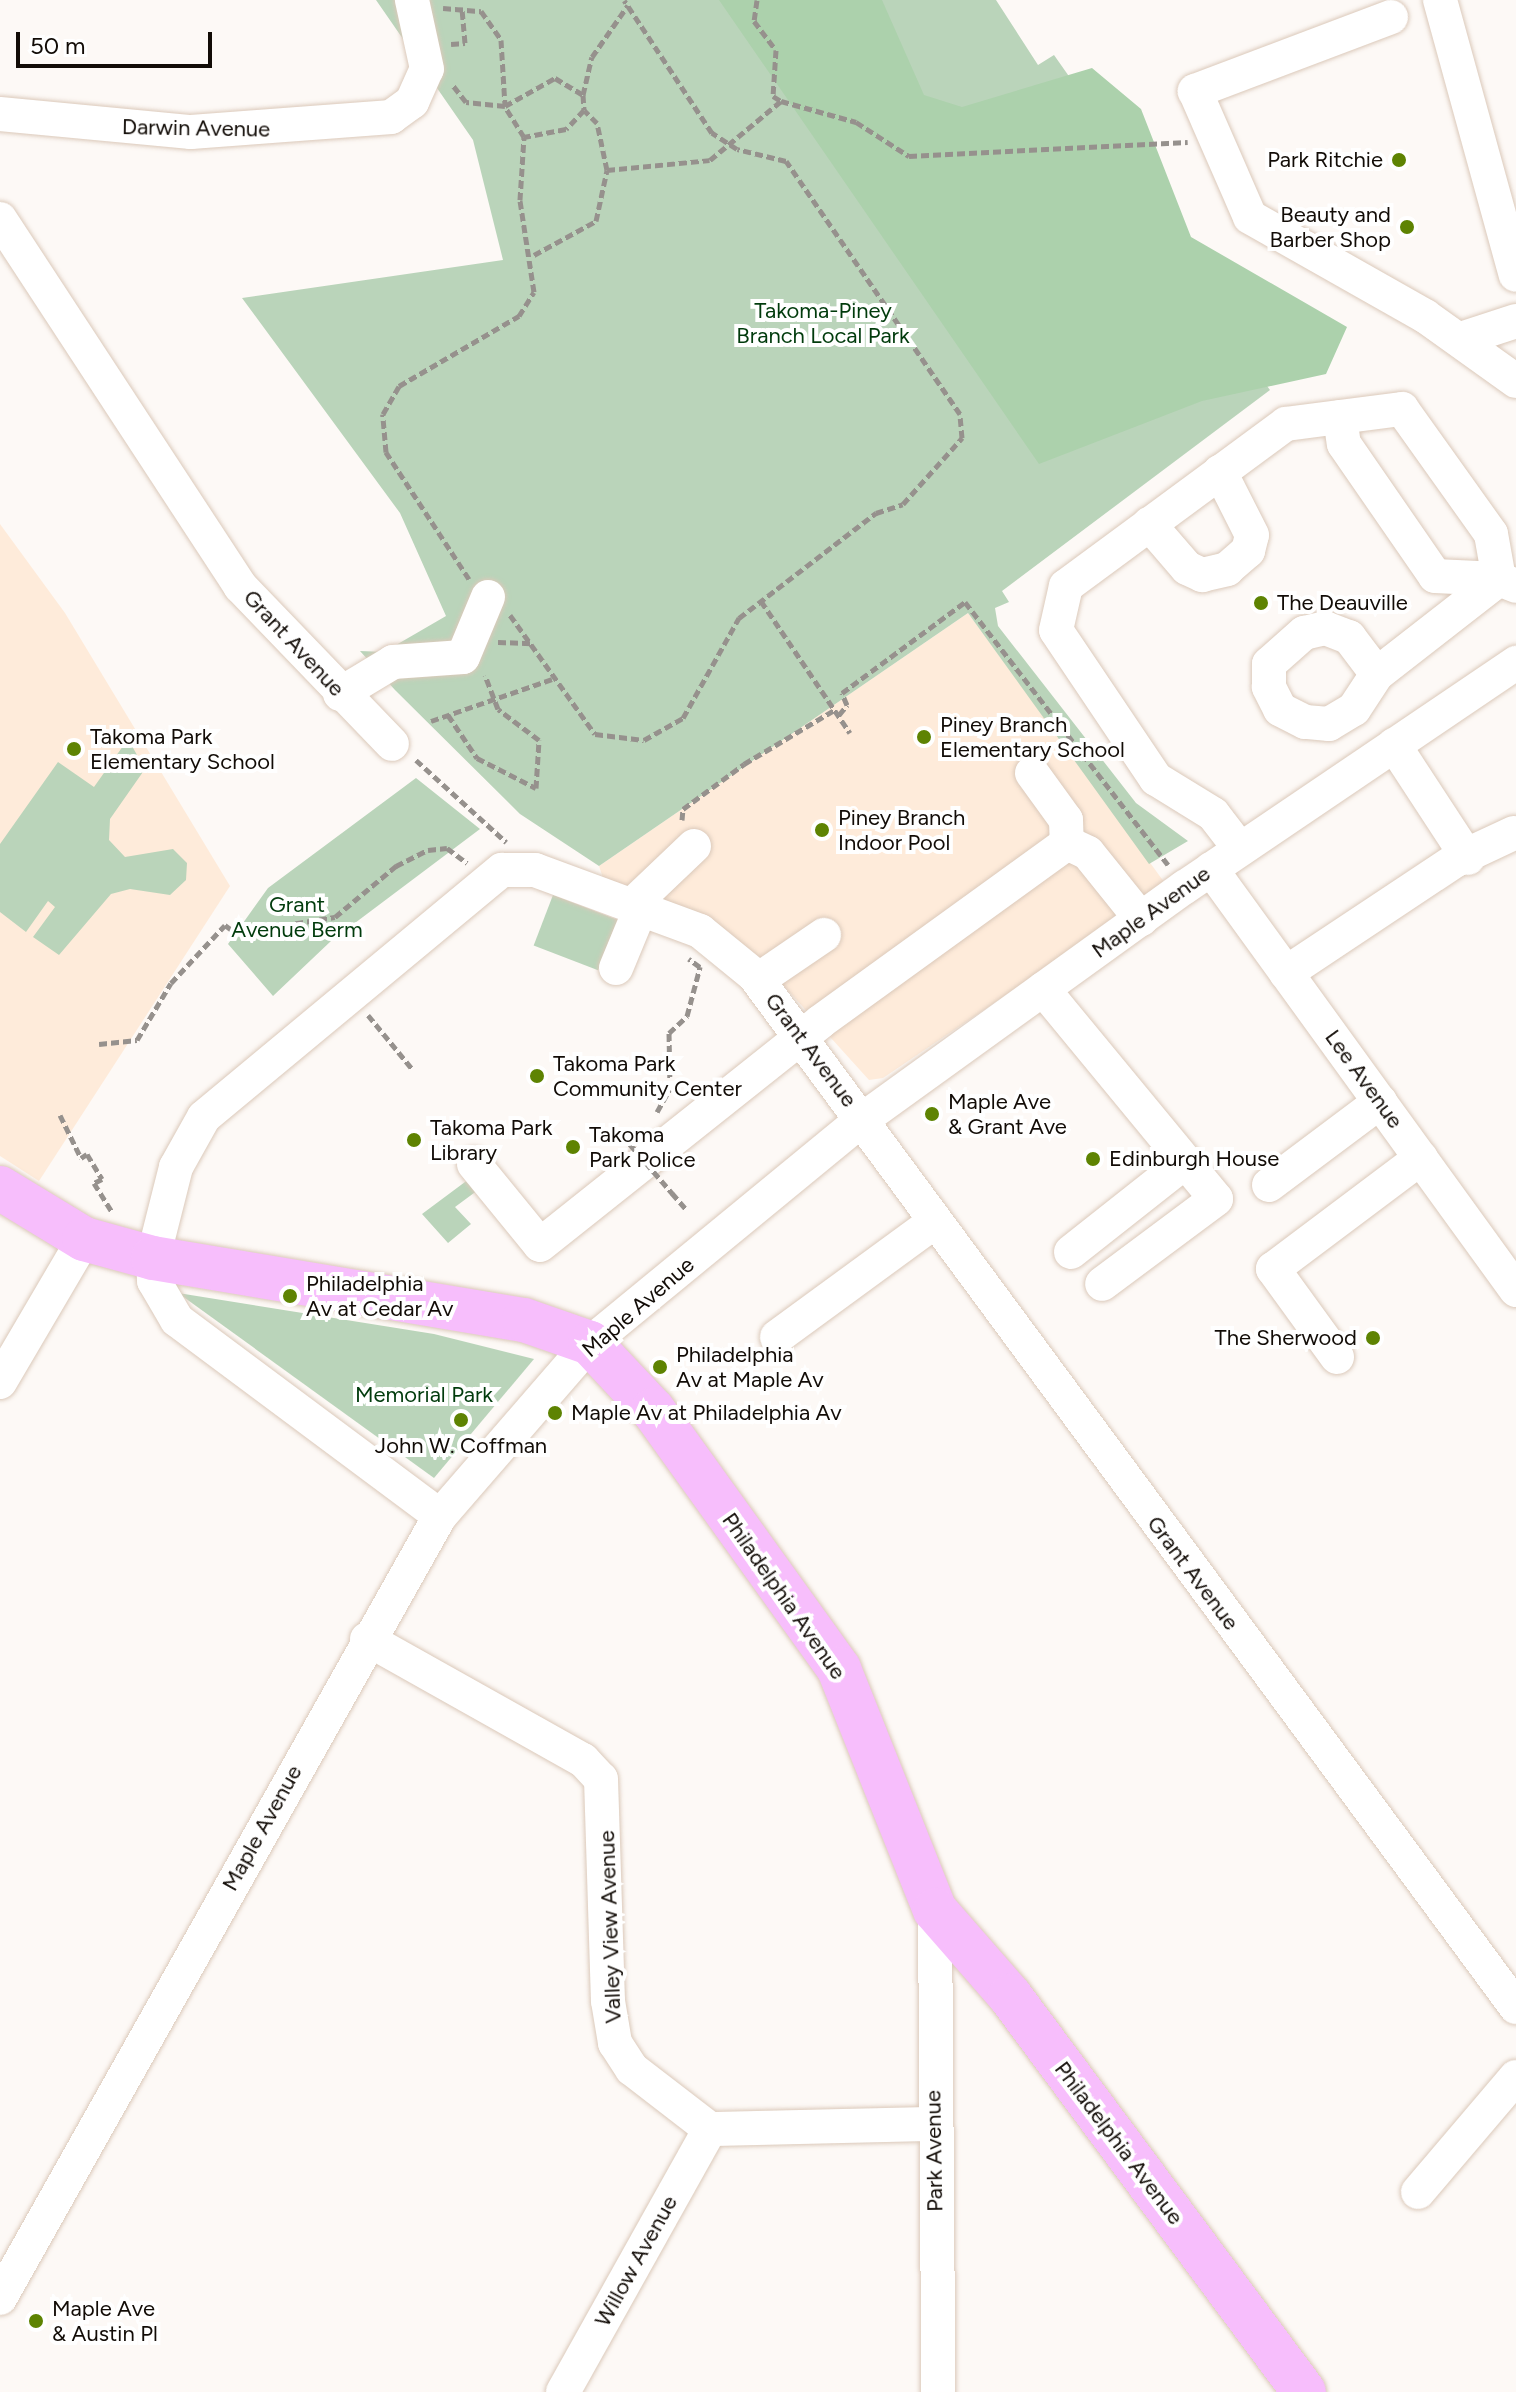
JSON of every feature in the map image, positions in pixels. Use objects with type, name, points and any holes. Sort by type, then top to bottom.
[{"type":"main road","name":"Philadelphia Avenue","points":[[0,1188],[96,1222],[153,1258],[524,1320],[590,1343],[653,1410],[839,1669],[935,1910],[1010,1996],[1304,2392]]},
{"type":"street","points":[[1440,0],[1516,275]]},
{"type":"street","name":"Darwin Avenue","points":[[0,114],[191,132],[319,128],[391,117],[412,102],[427,69],[426,4]]},
{"type":"street","points":[[1391,17],[1195,91],[1211,134],[1250,217],[1461,339],[1516,381]]},
{"type":"street","name":"Grant Avenue","points":[[0,219],[240,586],[340,694],[392,744]]},
{"type":"street","points":[[1461,339],[1516,321]]},
{"type":"street","points":[[1240,849],[1213,814],[1156,779],[1056,630],[1066,586],[1286,424],[1402,409],[1491,534],[1507,582]]},
{"type":"street","points":[[1340,417],[1344,444],[1435,576],[1507,582]]},
{"type":"street","points":[[1149,524],[1187,568],[1202,575],[1227,569],[1248,551],[1252,535],[1220,472]]},
{"type":"street","points":[[1377,674],[1507,582]]},
{"type":"street","points":[[340,694],[393,662],[463,657],[488,597]]},
{"type":"street","name":"Maple Avenue","points":[[0,2298],[367,1639],[440,1516],[590,1343],[863,1119],[1211,869],[1516,663]]},
{"type":"street","points":[[1394,745],[1468,858]]},
{"type":"street","points":[[1032,773],[1066,820],[1067,843]]},
{"type":"street","points":[[1286,973],[1468,858],[1514,833]]},
{"type":"street","points":[[1067,843],[1088,853],[1141,919]]},
{"type":"street","points":[[474,1164],[540,1245],[794,1027],[1067,843]]},
{"type":"street","points":[[616,968],[635,908],[687,853]]},
{"type":"street","points":[[440,1516],[177,1320],[154,1281],[153,1258],[176,1167],[204,1117],[502,870],[525,860]]},
{"type":"street","name":"Grant Avenue","points":[[525,860],[719,942],[758,980],[863,1119],[933,1223],[1516,2007]]},
{"type":"street","name":"Lee Avenue","points":[[1211,869],[1516,1290]]},
{"type":"street","points":[[758,980],[824,935]]},
{"type":"street","points":[[1043,989],[1216,1199],[1102,1284]]},
{"type":"street","points":[[1269,1185],[1380,1102]]},
{"type":"street","points":[[1337,1357],[1273,1269],[1421,1158]]},
{"type":"street","points":[[1071,1252],[1185,1162]]},
{"type":"street","points":[[0,1382],[96,1222]]},
{"type":"street","points":[[777,1337],[933,1223]]},
{"type":"street","name":"Valley View Avenue","points":[[367,1639],[583,1760],[601,1779],[615,2043],[632,2069],[710,2129]]},
{"type":"street","name":"Park Avenue","points":[[935,1910],[933,2124],[938,2392]]},
{"type":"street","points":[[1418,2192],[1516,2077]]},
{"type":"street","points":[[710,2129],[933,2124]]},
{"type":"street","name":"Willow Avenue","points":[[563,2392],[710,2129]]},
{"type":"path","points":[[757,0],[754,21],[776,50],[773,96],[856,122],[909,156],[978,158],[1131,142],[1179,146],[1211,134]]},
{"type":"path","points":[[426,4],[481,11],[501,40],[505,106],[524,137],[520,200],[534,255],[534,292],[519,316],[399,386],[383,414],[386,452],[453,562],[531,643],[552,679],[595,734],[644,740],[683,718],[714,653],[761,601],[876,513],[903,504],[962,438],[952,401],[786,161],[724,144],[626,3],[592,57],[583,95],[584,110],[597,123],[607,170],[596,221],[534,255]]},
{"type":"path","points":[[451,44],[465,43],[462,7]]},
{"type":"path","points":[[452,83],[466,102],[505,106],[555,78],[583,95]]},
{"type":"path","points":[[607,170],[710,160],[724,144],[781,101]]},
{"type":"path","points":[[524,137],[566,129],[584,110]]},
{"type":"path","points":[[761,601],[850,733]]},
{"type":"path","points":[[687,853],[683,809],[838,712],[847,705],[842,693],[965,602],[1174,872]]},
{"type":"path","points":[[487,647],[531,643]]},
{"type":"path","points":[[448,715],[477,758],[536,788],[539,740],[493,699],[481,660]]},
{"type":"path","points":[[431,721],[552,679]]},
{"type":"path","points":[[392,744],[525,860]]},
{"type":"path","points":[[99,1044],[137,1040],[171,983],[225,925],[236,933],[335,917],[396,866],[428,850],[447,848],[477,872]]},
{"type":"path","points":[[501,853],[525,860]]},
{"type":"path","points":[[645,1122],[670,1089],[669,1033],[687,1016],[700,967]]},
{"type":"path","points":[[379,1028],[413,1070]]},
{"type":"path","points":[[60,1115],[81,1158],[87,1154],[102,1179],[94,1183],[96,1222]]},
{"type":"path","points":[[635,1130],[623,1136],[686,1209]]},
{"type":"shaded area","name":"Takoma Park Elementary School","points":[[0,524],[65,613],[230,886],[39,1181],[0,1156]]},
{"type":"shaded area","name":"Piney Branch Elementary School","points":[[968,613],[1167,886],[883,1078],[869,1080],[755,954],[606,887],[599,866]]},
{"type":"green space","name":"Takoma-Piney Branch Local Park","points":[[376,0],[996,0],[1038,65],[1054,55],[1137,173],[1121,188],[1270,390],[1002,591],[1009,602],[995,608],[998,626],[1136,803],[1188,841],[1149,864],[968,613],[599,866],[520,814],[395,690],[360,651],[384,652],[446,616],[400,513],[242,298],[503,260],[473,140]]},
{"type":"green space","points":[[719,0],[882,0],[924,95],[962,107],[1092,68],[1141,109],[1191,237],[1347,327],[1326,374],[1202,401],[1039,464]]},
{"type":"green space","points":[[128,739],[145,769],[110,819],[109,840],[125,857],[173,849],[187,863],[186,880],[170,895],[130,889],[111,894],[59,955],[33,937],[55,907],[48,901],[26,932],[0,912],[0,844],[58,762],[94,787]]},
{"type":"green space","name":"Grant Avenue Berm","points":[[416,778],[480,829],[331,941],[273,996],[228,944],[268,888]]},
{"type":"green space","points":[[553,895],[617,920],[598,970],[534,945]]},
{"type":"green space","points":[[469,1179],[478,1190],[455,1207],[471,1224],[448,1243],[422,1214]]},
{"type":"green space","name":"Memorial Park","points":[[178,1293],[434,1334],[534,1359],[434,1478]]},
{"type":"place","name":"Park Ritchie","points":[[1399,160]]},
{"type":"place","name":"Beauty and Barber Shop","points":[[1407,227]]},
{"type":"place","name":"The Deauville","points":[[1261,603]]},
{"type":"place","name":"Piney Branch Elementary School","points":[[924,737]]},
{"type":"place","name":"Takoma Park Elementary School","points":[[74,749]]},
{"type":"place","name":"Piney Branch Indoor Pool","points":[[822,830]]},
{"type":"place","name":"Takoma Park Community Center","points":[[537,1076]]},
{"type":"place","name":"Maple Ave & Grant Ave","points":[[932,1114]]},
{"type":"place","name":"Takoma Park Library","points":[[414,1140]]},
{"type":"place","name":"Takoma Park Police","points":[[573,1147]]},
{"type":"place","name":"Edinburgh House","points":[[1093,1159]]},
{"type":"place","name":"Philadelphia Av at Cedar Av","points":[[290,1296]]},
{"type":"place","name":"The Sherwood","points":[[1373,1338]]},
{"type":"place","name":"Philadelphia Av at Maple Av","points":[[660,1367]]},
{"type":"place","name":"Maple Av at Philadelphia Av","points":[[555,1413]]},
{"type":"place","name":"John W. Coffman","points":[[461,1420]]},
{"type":"place","name":"Maple Ave & Austin Pl","points":[[36,2321]]}]
